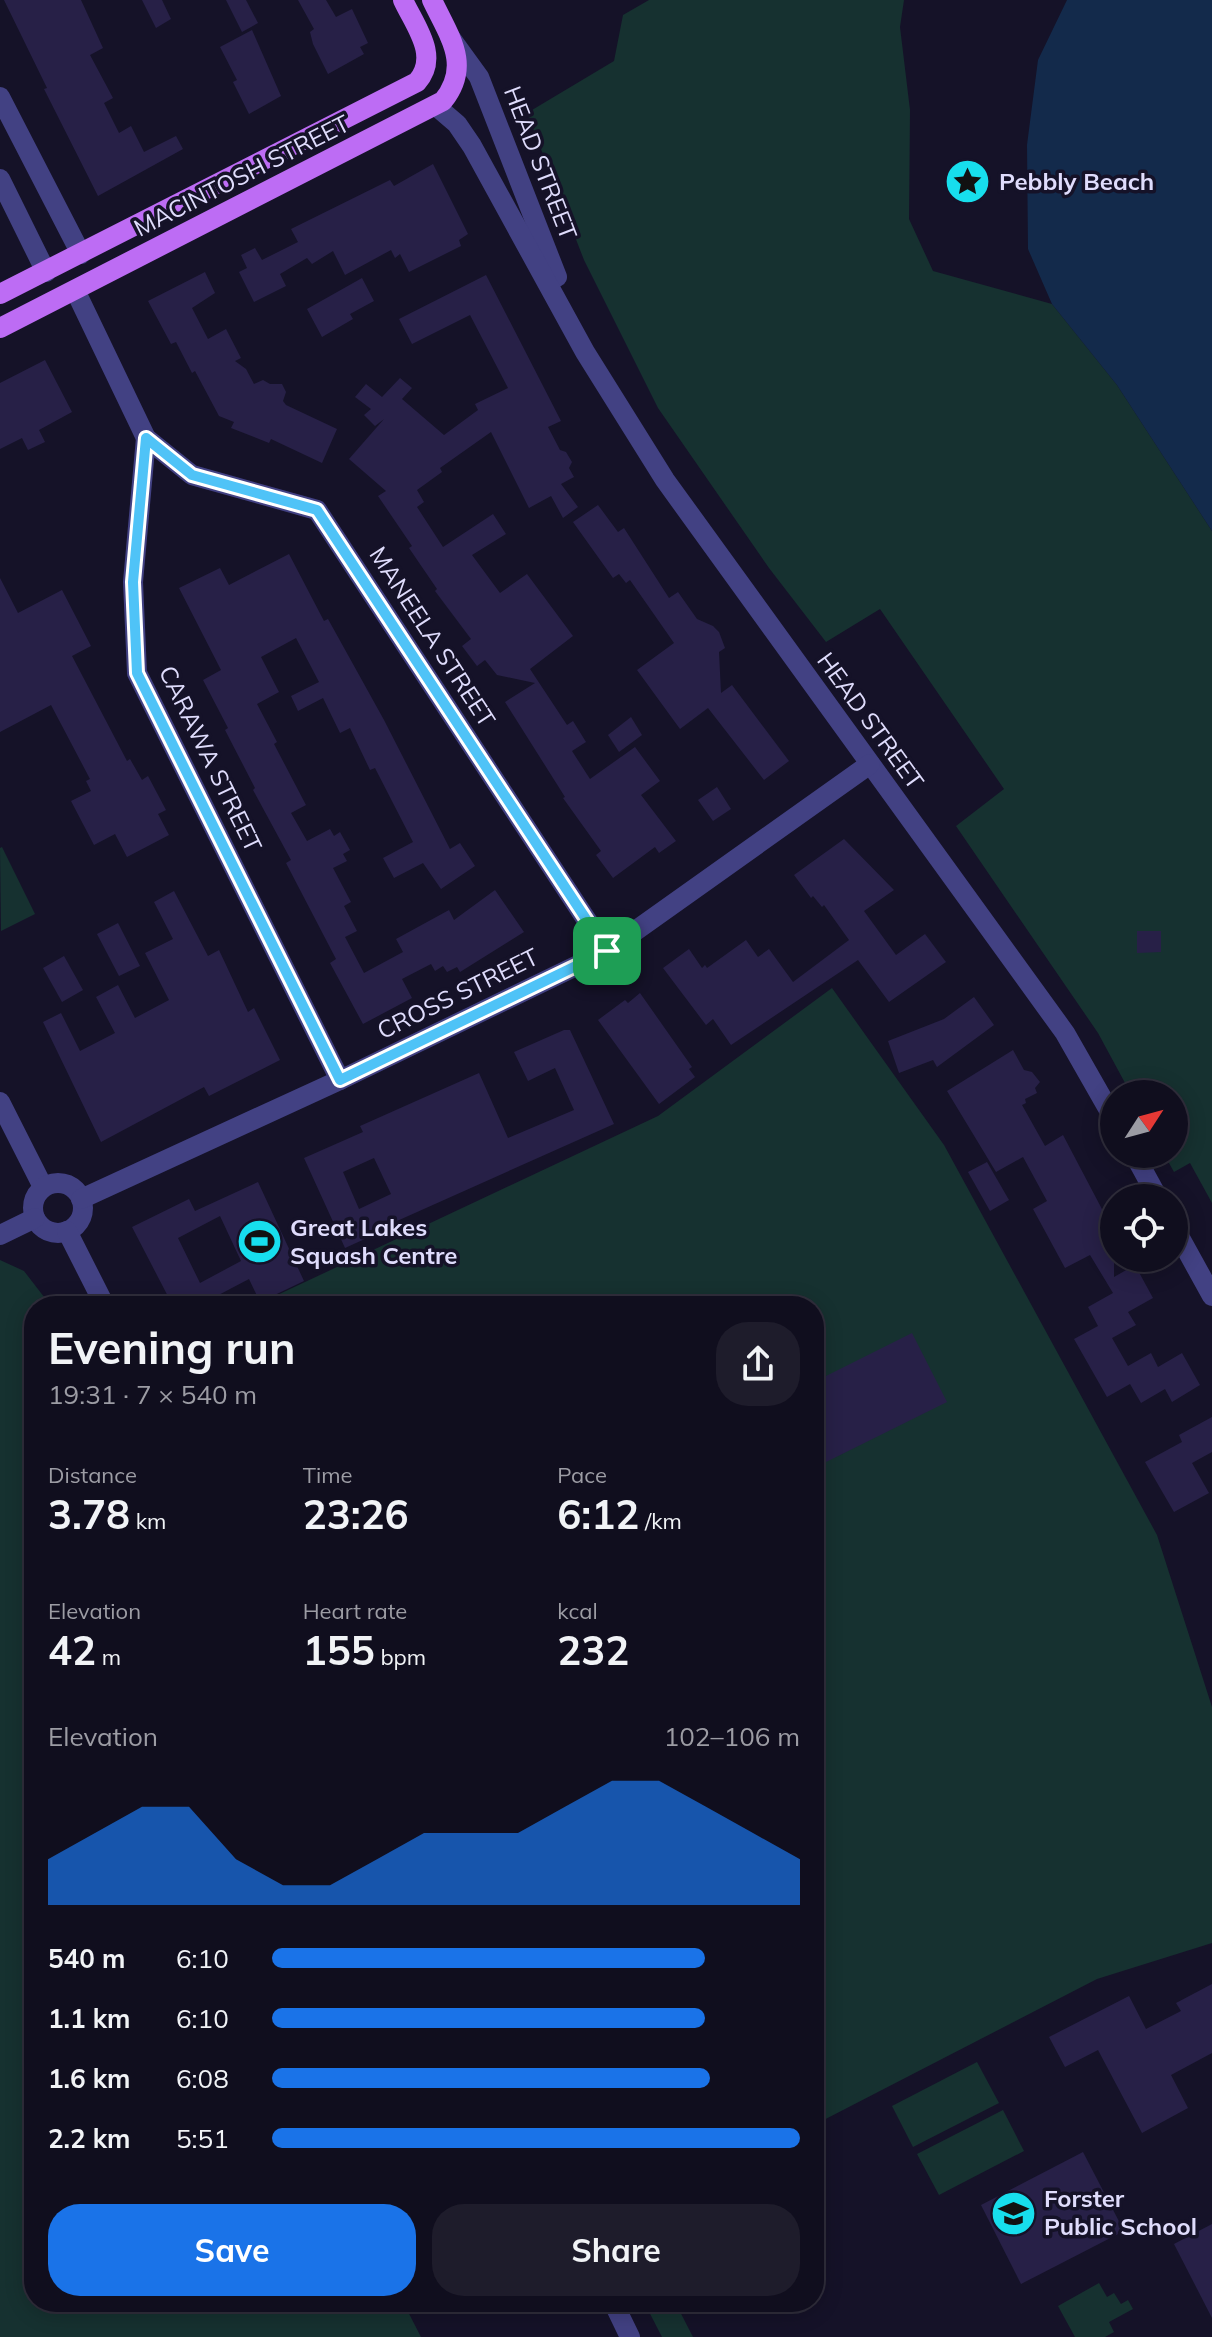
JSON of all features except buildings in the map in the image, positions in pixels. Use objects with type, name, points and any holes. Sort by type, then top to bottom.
[{"type":"main road","name":"MACINTOSH STREET","points":[[0,294],[417,82],[428,63],[426,48],[403,0]]},
{"type":"main road","name":"HEAD STREET","points":[[432,0],[449,36]]},
{"type":"main road","name":"MACINTOSH STREET","points":[[0,328],[436,106],[453,89],[457,78],[458,60],[449,36]]},
{"type":"street","name":"HEAD STREET","points":[[449,36],[479,77],[585,352]]},
{"type":"street","points":[[0,97],[81,254]]},
{"type":"street","name":"HEAD STREET","points":[[436,106],[457,124],[472,146],[585,352],[665,480],[1065,1033],[1100,1094]]},
{"type":"street","points":[[0,179],[46,272]]},
{"type":"street","points":[[75,290],[146,438]]},
{"type":"street","name":"MANEELA STREET","points":[[146,438],[192,475],[317,510],[607,951]]},
{"type":"street","name":"CARAWA STREET","points":[[146,438],[133,582],[137,673],[340,1080]]},
{"type":"street","name":"CROSS STREET","points":[[81,1199],[340,1080],[607,951],[870,764]]},
{"type":"street","points":[[0,1102],[43,1187]]},
{"type":"street","points":[[65,1183],[81,1199],[83,1206],[79,1222],[67,1231],[45,1229],[35,1218],[33,1201],[43,1187],[65,1183]]},
{"type":"street","points":[[0,1235],[35,1218]]},
{"type":"street","points":[[67,1231],[100,1296]]},
{"type":"street","points":[[1188,1252],[1212,1296]]},
{"type":"street","points":[[618,2312],[630,2337]]},
{"type":"green space","points":[[649,0],[904,0],[900,27],[910,110],[909,219],[933,271],[1052,304],[1117,385],[1212,531],[1212,1203],[1188,1164],[1188,1080],[1123,1080],[1098,1033],[956,826],[1004,789],[880,609],[826,642],[769,568],[658,408],[584,260],[527,113],[614,61],[623,15]]},
{"type":"green space","points":[[0,848],[35,914],[1,931]]},
{"type":"green space","points":[[832,988],[944,1145],[1157,1535],[1212,1707],[1212,1943],[1097,1979],[824,2120],[824,1296],[275,1296],[658,1116]]},
{"type":"green space","points":[[0,1260],[24,1271],[43,1296],[24,1296],[24,2312],[408,2312],[421,2337],[0,2337]]},
{"type":"green space","points":[[977,2062],[999,2103],[913,2147],[892,2106]]},
{"type":"green space","points":[[1003,2110],[1024,2151],[939,2195],[917,2154]]},
{"type":"green space","points":[[1099,2283],[1107,2297],[1114,2293],[1121,2304],[1128,2300],[1133,2309],[1109,2322],[1114,2332],[1105,2337],[1075,2337],[1058,2306]]},
{"type":"green space","points":[[649,2312],[680,2312],[693,2337],[662,2337]]},
{"type":"water","points":[[1067,0],[1212,0],[1212,531],[1117,385],[1052,304],[1028,249],[1027,145],[1038,60]]},
{"type":"place","name":"Pebbly Beach","points":[[968,182]]},
{"type":"place","name":"Great Lakes Squash Centre","points":[[259,1242]]},
{"type":"place","name":"Forster Public School","points":[[1013,2213]]},
{"type":"route","points":[[146,438],[192,475],[317,510],[607,951],[340,1080],[137,673],[133,582],[146,438]]}]
